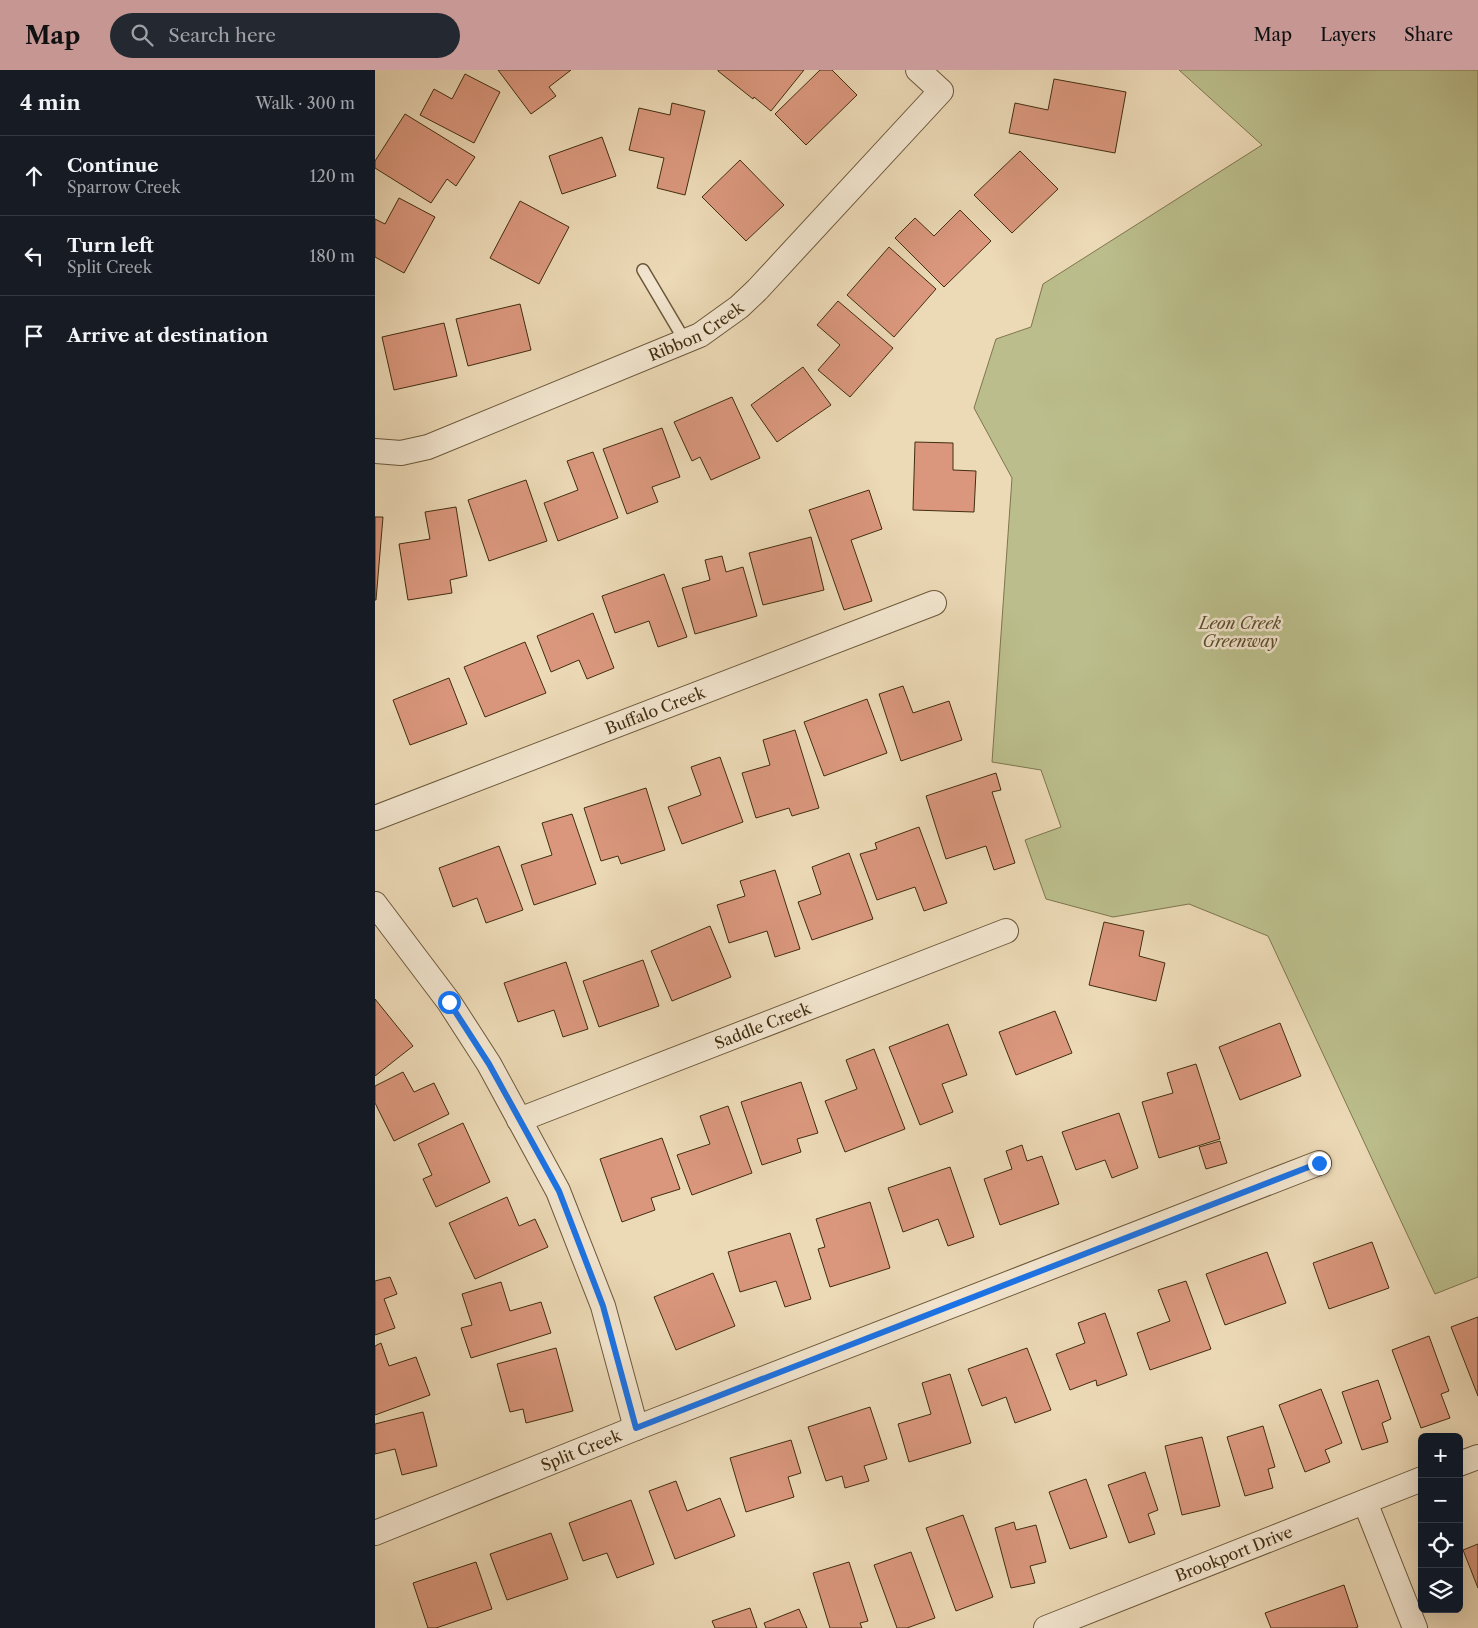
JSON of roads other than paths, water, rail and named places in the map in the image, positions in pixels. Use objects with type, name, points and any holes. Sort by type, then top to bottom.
[{"type":"street","name":"Ribbon Creek","points":[[375,451],[401,452],[427,447],[700,335],[739,307],[941,91],[918,70]]},
{"type":"street","name":"Buffalo Creek","points":[[375,818],[934,603]]},
{"type":"street","points":[[375,904],[449,1002],[489,1064],[559,1191],[603,1306],[636,1428]]},
{"type":"street","name":"Saddle Creek","points":[[519,1120],[1006,931]]},
{"type":"street","name":"Split Creek","points":[[375,1532],[636,1428],[1319,1163]]},
{"type":"street","points":[[1463,1462],[1478,1456]]},
{"type":"street","name":"Brookport Drive","points":[[1046,1628],[1418,1481]]},
{"type":"street","points":[[1365,1502],[1415,1628]]},
{"type":"lane","points":[[643,270],[685,341]]},
{"type":"park label","name":"Leon Creek Greenway","points":[[1240,632]]}]
